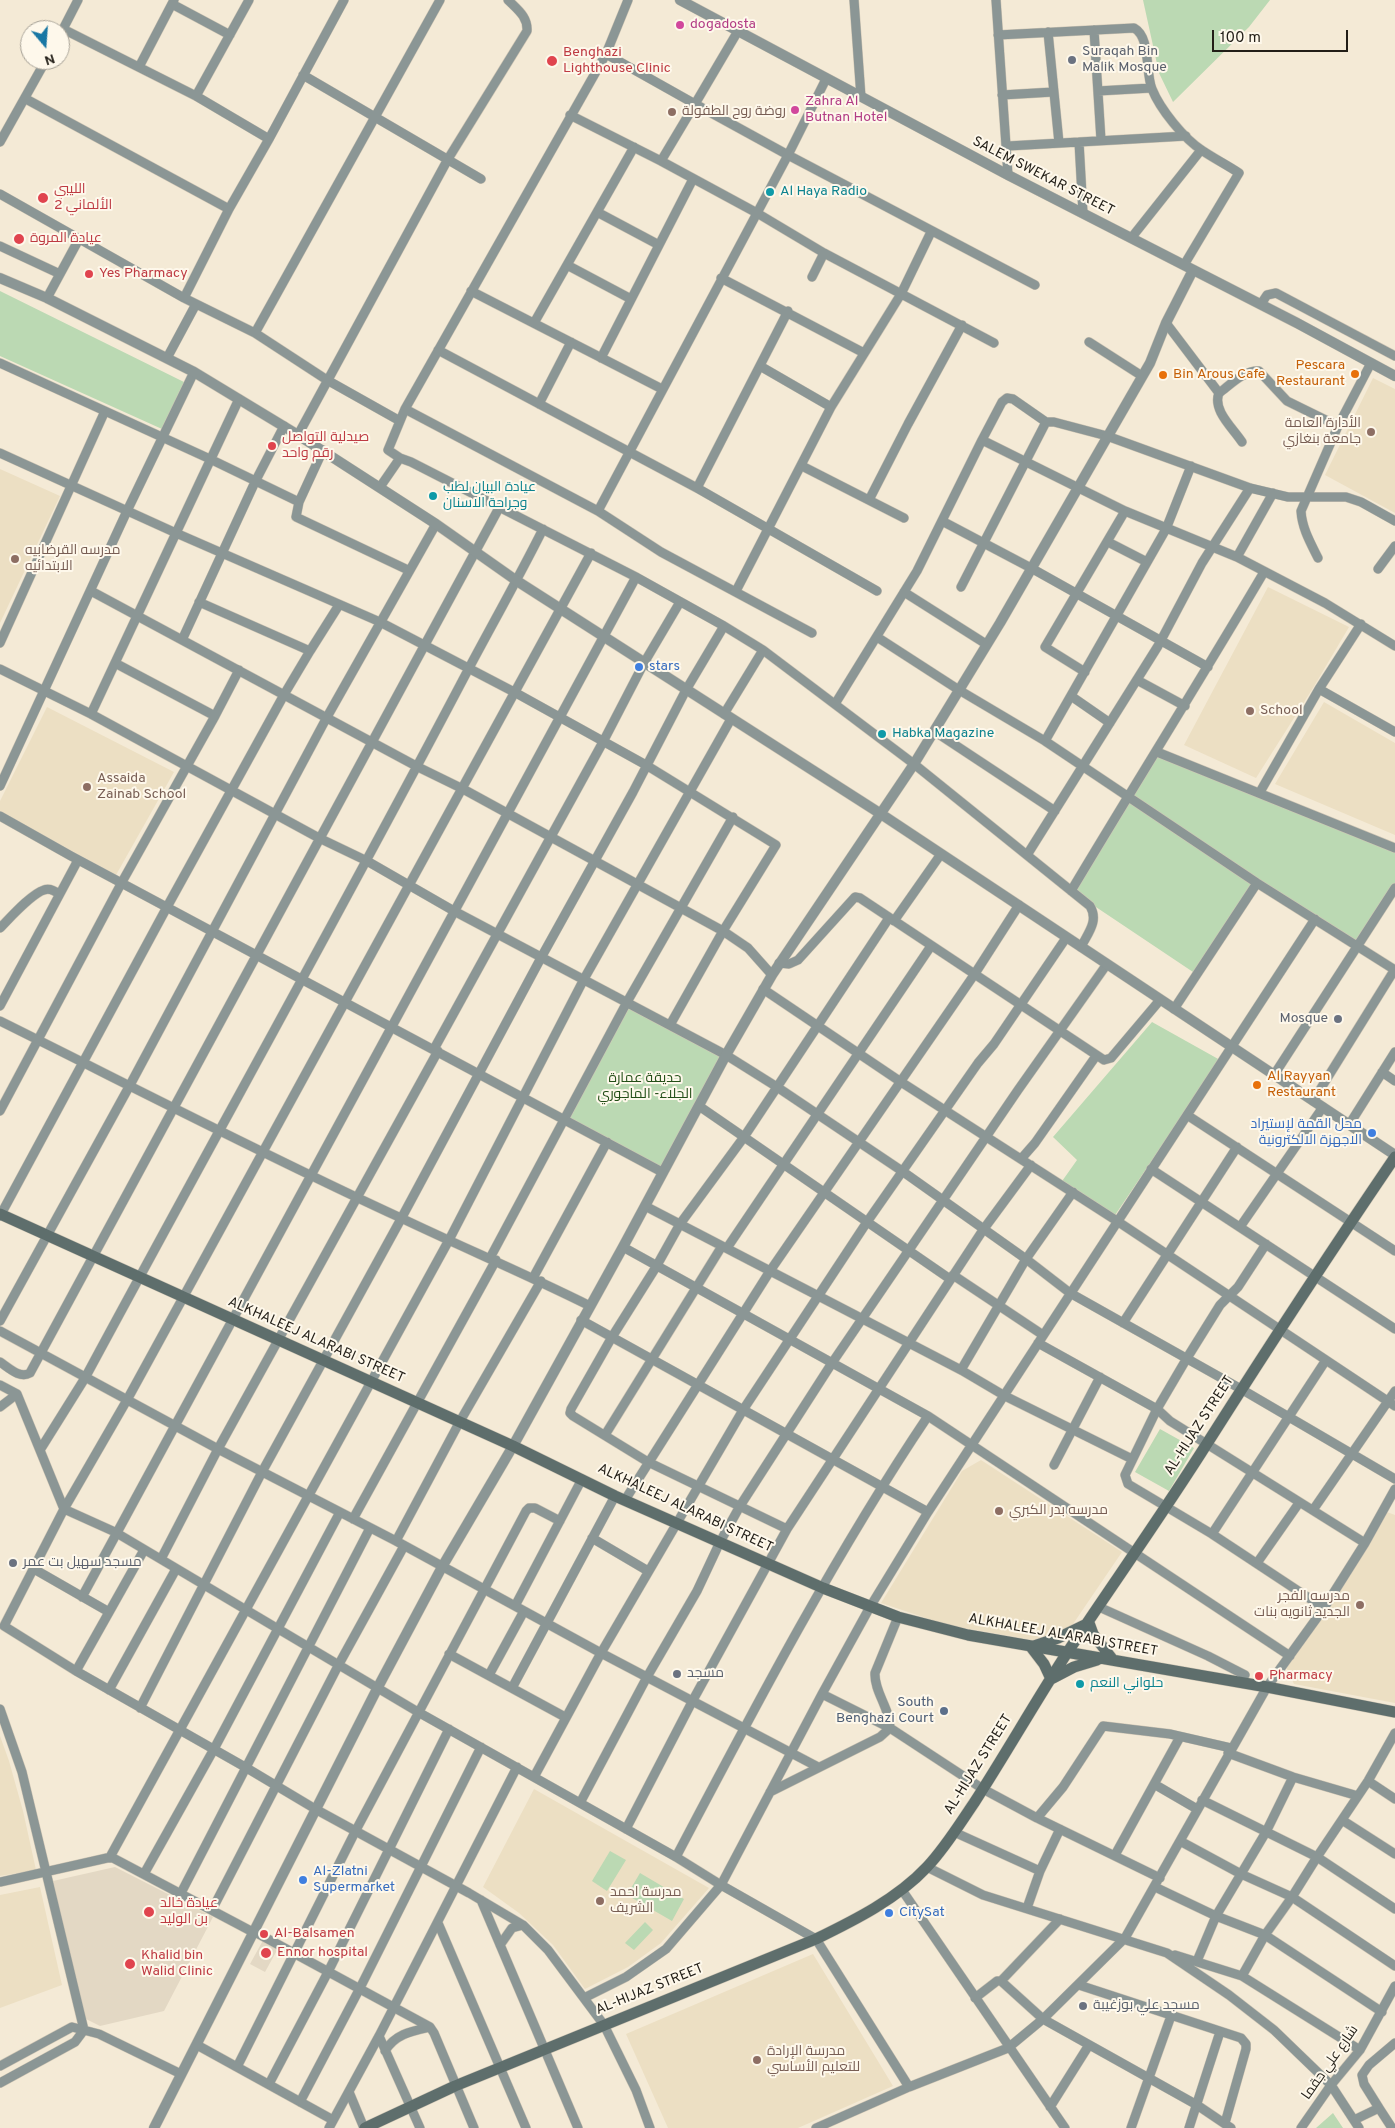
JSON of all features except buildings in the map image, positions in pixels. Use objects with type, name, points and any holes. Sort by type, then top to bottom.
[{"type":"main road","name":"AL-HIJAZ STREET","points":[[364,2128],[455,2086],[816,1939],[844,1925],[902,1890],[927,1867],[954,1832],[983,1789],[1067,1653],[1089,1623],[1134,1551],[1208,1443],[1241,1389],[1395,1156]]},
{"type":"main road","name":"ALKHALEEJ ALARABI STREET","points":[[0,1215],[513,1446],[676,1524],[870,1608],[936,1628],[1067,1653],[1267,1687],[1395,1712]]},
{"type":"main road","points":[[1089,1623],[1107,1660],[1074,1667],[1051,1679],[1044,1664],[1031,1646],[1058,1638],[1089,1623]]},
{"type":"street","points":[[68,20],[78,0]]},
{"type":"street","points":[[196,96],[248,0]]},
{"type":"street","points":[[184,298],[230,209],[344,0]]},
{"type":"street","points":[[255,333],[440,0]]},
{"type":"street","points":[[298,435],[448,159],[527,31],[524,17],[508,0]]},
{"type":"street","points":[[628,0],[606,54],[405,409],[388,450],[400,458],[591,553],[724,626],[763,650],[914,764],[1090,906],[1095,917],[1094,924],[1081,947]]},
{"type":"street","name":"SALEM SWEKAR STREET","points":[[680,0],[1008,175],[1261,304],[1395,376]]},
{"type":"street","points":[[854,0],[861,97]]},
{"type":"street","points":[[996,0],[1002,95],[1008,146],[1008,175]]},
{"type":"street","points":[[139,66],[173,2],[230,35]]},
{"type":"street","points":[[154,2128],[197,2045],[252,1931],[317,1810],[378,1687],[442,1567],[513,1446],[623,1247],[726,1055],[772,975],[914,764],[960,690],[1078,489],[1142,376],[1166,324],[1188,268],[1239,173],[1201,150],[1186,136],[1162,107],[1151,88],[1143,39],[1138,30],[1134,28],[998,35]]},
{"type":"street","points":[[1094,30],[1101,140]]},
{"type":"street","points":[[661,161],[738,31]]},
{"type":"street","points":[[1048,32],[1059,143]]},
{"type":"street","points":[[70,36],[139,66],[196,96],[269,139]]},
{"type":"street","points":[[606,54],[788,156],[1035,285]]},
{"type":"street","points":[[0,142],[41,70]]},
{"type":"street","points":[[303,75],[481,179]]},
{"type":"street","points":[[598,511],[721,278],[788,156],[826,78]]},
{"type":"street","points":[[1098,91],[1151,88]]},
{"type":"street","points":[[1002,95],[1053,92]]},
{"type":"street","points":[[26,99],[230,209]]},
{"type":"street","points":[[570,115],[661,161],[757,213],[824,253],[994,343]]},
{"type":"street","points":[[1008,146],[1186,136]]},
{"type":"street","points":[[1079,142],[1083,213]]},
{"type":"street","points":[[534,323],[634,147]]},
{"type":"street","points":[[1132,238],[1201,150]]},
{"type":"street","points":[[601,358],[693,179]]},
{"type":"street","points":[[0,194],[184,298],[255,333],[327,380],[400,421]]},
{"type":"street","points":[[597,212],[659,245]]},
{"type":"street","points":[[736,591],[831,407],[901,294],[931,232]]},
{"type":"street","points":[[47,298],[79,240]]},
{"type":"street","points":[[0,246],[60,274]]},
{"type":"street","points":[[812,277],[824,253]]},
{"type":"street","points":[[567,265],[631,299]]},
{"type":"street","points":[[0,278],[47,298],[194,372],[323,450],[436,524],[518,581],[727,717],[881,814],[1395,1156]]},
{"type":"street","points":[[721,278],[788,311],[864,353]]},
{"type":"street","points":[[471,291],[662,389]]},
{"type":"street","points":[[1261,304],[1267,295],[1276,293],[1395,356]]},
{"type":"street","points":[[167,358],[196,304]]},
{"type":"street","points":[[697,488],[788,311]]},
{"type":"street","points":[[1166,324],[1219,393]]},
{"type":"street","points":[[869,500],[962,325]]},
{"type":"street","points":[[538,404],[571,342]]},
{"type":"street","points":[[1089,342],[1142,376]]},
{"type":"street","points":[[438,350],[628,453],[697,488],[877,591]]},
{"type":"street","points":[[0,363],[299,502]]},
{"type":"street","points":[[1318,558],[1302,521],[1300,511],[1338,426],[1372,363]]},
{"type":"street","points":[[760,366],[831,407]]},
{"type":"street","points":[[1242,442],[1218,408],[1217,402],[1219,393],[1253,370],[1259,371],[1287,401],[1338,426]]},
{"type":"street","points":[[0,786],[127,511],[194,372]]},
{"type":"street","points":[[835,704],[904,592],[1002,402],[1007,398],[1013,399],[1046,422],[1054,422],[1107,436],[1250,488],[1288,497],[1346,497],[1395,520]]},
{"type":"street","points":[[91,714],[239,399]]},
{"type":"street","points":[[405,409],[598,511],[661,552],[812,633]]},
{"type":"street","points":[[0,643],[105,411]]},
{"type":"street","points":[[962,587],[1046,422]]},
{"type":"street","points":[[182,640],[255,482],[284,426]]},
{"type":"street","points":[[982,440],[1125,511],[1237,557],[1361,624],[1395,646]]},
{"type":"street","points":[[323,450],[299,502],[296,517],[408,570]]},
{"type":"street","points":[[0,453],[176,533],[380,622],[516,692],[646,765],[690,790],[776,845],[723,931],[670,1025]]},
{"type":"street","points":[[380,488],[400,458]]},
{"type":"street","points":[[802,466],[904,518]]},
{"type":"street","points":[[1045,741],[1166,529],[1191,466]]},
{"type":"street","points":[[1027,855],[1137,680],[1212,546],[1250,488]]},
{"type":"street","points":[[1237,557],[1273,493]]},
{"type":"street","points":[[0,1362],[26,1376],[42,1354],[92,1256],[258,955],[319,838],[499,508]]},
{"type":"street","points":[[1085,672],[1044,647],[1125,511]]},
{"type":"street","points":[[942,521],[984,542],[1208,667]]},
{"type":"street","points":[[0,1321],[130,1085],[327,717],[408,570],[436,524]]},
{"type":"street","points":[[40,1450],[85,1378],[418,767],[469,668],[518,581],[543,529]]},
{"type":"street","points":[[1108,542],[1147,562]]},
{"type":"street","points":[[1378,568],[1395,546]]},
{"type":"street","points":[[591,553],[127,1400],[64,1509],[2,1630],[214,1749],[355,1832],[420,1866],[524,1925],[548,1950],[604,2025],[636,2090],[650,2128]]},
{"type":"street","points":[[1071,891],[1157,752],[1264,572]]},
{"type":"street","points":[[82,1597],[115,1532],[175,1426],[558,717],[636,577]]},
{"type":"street","points":[[90,591],[285,693],[418,767],[463,789],[723,931],[748,948],[772,975]]},
{"type":"street","points":[[904,592],[986,644]]},
{"type":"street","points":[[199,602],[310,652]]},
{"type":"street","points":[[161,1559],[218,1449],[436,1050],[497,932],[603,742],[644,663],[680,602]]},
{"type":"street","points":[[0,1215],[285,693],[339,605]]},
{"type":"street","points":[[1260,792],[1320,689],[1361,624]]},
{"type":"street","points":[[140,1708],[262,1472],[324,1361],[686,690],[724,626]]},
{"type":"street","points":[[878,636],[960,690],[1084,766],[1127,798],[1395,970],[1313,1101]]},
{"type":"street","points":[[110,1858],[448,1240],[584,979],[690,790],[763,650]]},
{"type":"street","points":[[115,663],[215,716]]},
{"type":"street","points":[[0,669],[91,714],[319,838],[367,861],[454,911],[497,932],[726,1055],[777,1086],[859,1141],[1026,1259],[1070,1293],[1241,1389],[1395,1480]]},
{"type":"street","points":[[0,1111],[122,882],[215,716],[238,670]]},
{"type":"street","points":[[1137,680],[1184,706]]},
{"type":"street","points":[[1320,689],[1395,732]]},
{"type":"street","points":[[1071,696],[1110,723]]},
{"type":"street","points":[[934,731],[1055,811]]},
{"type":"street","points":[[1157,752],[1395,848]]},
{"type":"street","points":[[0,816],[78,860],[662,1172]]},
{"type":"street","points":[[354,1519],[417,1403],[564,1119],[627,1002],[733,817]]},
{"type":"street","points":[[787,1529],[648,1462],[573,1416],[570,1413],[570,1409],[680,1224],[744,1137],[818,1025],[892,919],[941,854]]},
{"type":"street","points":[[0,1006],[78,860]]},
{"type":"street","points":[[1174,1009],[1257,883]]},
{"type":"street","points":[[1274,1075],[1395,888]]},
{"type":"street","points":[[0,928],[37,893],[50,890],[59,894]]},
{"type":"street","points":[[780,963],[789,964],[798,960],[855,897],[860,898],[1104,1060],[1111,1058],[1160,1000]]},
{"type":"street","points":[[512,1688],[592,1538],[648,1462],[770,1271],[974,975],[1019,905]]},
{"type":"street","points":[[584,1998],[626,1977],[666,1949],[721,1885],[822,1694],[870,1608],[928,1512],[1314,919]]},
{"type":"street","points":[[534,1777],[601,1653],[743,1410],[867,1222],[1066,938]]},
{"type":"street","points":[[605,1435],[724,1247],[784,1163],[931,946]]},
{"type":"street","points":[[580,1803],[647,1677],[697,1591],[720,1542],[740,1506],[832,1363],[1060,1029],[1107,964]]},
{"type":"street","points":[[763,989],[901,1082],[1073,1192],[1392,1403]]},
{"type":"street","points":[[0,1021],[219,1131],[590,1306]]},
{"type":"street","points":[[1349,1125],[1395,1052]]},
{"type":"street","points":[[1021,1159],[1096,1056]]},
{"type":"street","points":[[1382,1072],[1395,1081]]},
{"type":"street","points":[[699,1106],[867,1222],[999,1306],[1040,1339],[1157,1410],[1299,1503],[1365,1543]]},
{"type":"street","points":[[1240,1227],[1323,1108]]},
{"type":"street","points":[[1187,1114],[1395,1251]]},
{"type":"street","points":[[212,1910],[339,1664],[459,1423],[537,1280],[607,1142]]},
{"type":"street","points":[[1123,1323],[1237,1148]]},
{"type":"street","points":[[626,1829],[693,1700],[787,1529],[983,1230],[1031,1165]]},
{"type":"street","points":[[1151,1169],[1395,1329]]},
{"type":"street","points":[[961,1370],[1026,1259],[1073,1192]]},
{"type":"street","points":[[645,1206],[961,1370],[1005,1396],[1132,1459]]},
{"type":"street","points":[[1266,1244],[1238,1287],[1220,1305],[1187,1358],[1157,1410],[1125,1475],[1128,1484],[1212,1534],[1324,1608]]},
{"type":"street","points":[[623,1247],[928,1416],[973,1444],[1290,1656]]},
{"type":"street","points":[[582,1320],[928,1512]]},
{"type":"street","points":[[0,1331],[218,1449],[308,1494],[601,1653],[818,1767]]},
{"type":"street","points":[[1212,1534],[1254,1473],[1326,1360]]},
{"type":"street","points":[[1054,1465],[1100,1376]]},
{"type":"street","points":[[0,1385],[18,1394],[64,1509],[115,1532],[418,1712],[676,1856],[721,1885],[816,1939],[909,2087]]},
{"type":"street","points":[[1313,1510],[1352,1454],[1392,1403],[1395,1392]]},
{"type":"street","points":[[0,1408],[18,1394]]},
{"type":"street","points":[[676,1856],[743,1728],[822,1588],[881,1486],[928,1416]]},
{"type":"street","points":[[515,1606],[582,1479]]},
{"type":"street","points":[[816,2128],[909,2087],[1008,2048],[1043,2019],[1125,1938],[1267,1687],[1324,1608],[1365,1543],[1395,1489]]},
{"type":"street","points":[[1257,1563],[1299,1503]]},
{"type":"street","points":[[237,2067],[296,1954],[355,1832],[484,1588],[529,1508],[535,1508],[560,1521]]},
{"type":"street","points":[[144,1874],[214,1749],[340,1512]]},
{"type":"street","points":[[181,1893],[370,1528]]},
{"type":"street","points":[[592,1538],[648,1571]]},
{"type":"street","points":[[76,1671],[144,1550]]},
{"type":"street","points":[[34,1569],[109,1612]]},
{"type":"street","points":[[109,1690],[176,1569]]},
{"type":"street","points":[[1099,1607],[1208,1656],[1245,1675]]},
{"type":"street","points":[[489,1675],[524,1611]]},
{"type":"street","points":[[890,1728],[889,1714],[876,1682],[875,1673],[898,1617]]},
{"type":"street","points":[[449,1654],[565,1717]]},
{"type":"street","points":[[822,1694],[890,1728],[983,1789],[1037,1818],[1160,1878]]},
{"type":"street","points":[[0,1709],[22,1772],[84,2030]]},
{"type":"street","points":[[1037,1818],[1062,1787],[1102,1726],[1170,1734],[1230,1751],[1293,1777],[1358,1796]]},
{"type":"street","points":[[770,1792],[880,1737],[890,1728]]},
{"type":"street","points":[[269,2084],[328,1972],[449,1729]]},
{"type":"street","points":[[1114,1855],[1180,1737]]},
{"type":"street","points":[[1242,1976],[1265,1935],[1292,1897],[1393,1740]]},
{"type":"street","points":[[300,2102],[360,1988],[481,1747]]},
{"type":"street","points":[[197,2045],[300,2102],[331,2124],[379,2036],[517,1767]]},
{"type":"street","points":[[1197,1961],[1216,1916],[1266,1832],[1293,1777]]},
{"type":"street","points":[[1368,1781],[1395,1799]]},
{"type":"street","points":[[1154,1784],[1197,1809]]},
{"type":"street","points":[[1202,1800],[1317,1857],[1395,1909]]},
{"type":"street","points":[[1342,1820],[1395,1854]]},
{"type":"street","points":[[1027,1908],[1040,1871],[1060,1829]]},
{"type":"street","points":[[954,1832],[1040,1871]]},
{"type":"street","points":[[1180,1841],[1241,1874],[1292,1897],[1395,1966]]},
{"type":"street","points":[[0,1882],[110,1858],[181,1893],[430,2027],[474,2128]]},
{"type":"street","points":[[927,1867],[983,1895],[1242,1976],[1360,2050]]},
{"type":"street","points":[[1154,1887],[1216,1916],[1265,1935],[1382,2012]]},
{"type":"street","points":[[902,1890],[1008,2048],[1065,2128]]},
{"type":"street","points":[[480,1900],[578,2128]]},
{"type":"street","points":[[975,1998],[997,1981],[1001,1981],[1060,1920]]},
{"type":"street","points":[[438,1922],[526,2128]]},
{"type":"street","points":[[500,1945],[512,1928],[524,1925]]},
{"type":"street","points":[[1167,1953],[1229,1995],[1274,2030],[1331,2085],[1359,2128]]},
{"type":"street","points":[[1001,1981],[1043,2019],[1198,2105],[1228,2126],[1246,2049],[1246,2044],[1241,2038],[1079,1985]]},
{"type":"street","name":"شارع علي جقما","points":[[1301,2128],[1331,2085],[1360,2050],[1395,1986]]},
{"type":"street","points":[[1131,2128],[1171,2016]]},
{"type":"street","points":[[0,2066],[72,2027],[99,2034],[181,2074]]},
{"type":"street","points":[[385,2051],[391,2041],[412,2031],[430,2027]]},
{"type":"street","points":[[0,2083],[75,2042],[84,2030]]},
{"type":"street","points":[[1190,2128],[1220,2032]]},
{"type":"street","points":[[379,2036],[420,2128]]},
{"type":"street","points":[[1392,2128],[1364,2084],[1362,2074],[1369,2065],[1395,2044]]},
{"type":"street","points":[[1050,2107],[1088,2045]]},
{"type":"street","points":[[349,2092],[364,2128]]},
{"type":"street","points":[[1354,2120],[1379,2108]]},
{"type":"shaded area","name":"الأدارة العامة جامعة بنغازي","points":[[1373,378],[1395,389],[1395,513],[1325,475]]},
{"type":"shaded area","name":"مدرسه القرضابيه الابتدائيه","points":[[0,469],[60,496],[0,623]]},
{"type":"shaded area","points":[[1268,587],[1349,627],[1256,778],[1184,745]]},
{"type":"shaded area","points":[[1324,702],[1395,743],[1395,835],[1275,784]]},
{"type":"shaded area","name":"Assaida Zainab School","points":[[47,707],[174,772],[116,875],[0,812],[0,801]]},
{"type":"shaded area","name":"مدرسه بدر الكبري","points":[[981,1460],[1122,1552],[1071,1627],[1033,1640],[947,1625],[881,1603],[962,1471]]},
{"type":"shaded area","name":"مدرسه الفجر الجديد ثانويه بنات","points":[[1384,1511],[1395,1515],[1395,1703],[1294,1684],[1286,1667]]},
{"type":"shaded area","points":[[0,1736],[23,1811],[36,1870],[0,1876]]},
{"type":"shaded area","name":"مدرسة احمد الشريف","points":[[534,1789],[709,1888],[661,1943],[628,1967],[585,1989],[553,1945],[519,1913],[483,1887]]},
{"type":"shaded area","name":"Khalid bin Walid Clinic","points":[[115,1867],[213,1917],[164,2011],[100,2026],[82,2017],[53,1881]]},
{"type":"shaded area","points":[[40,1887],[62,1985],[0,2008],[0,1895]]},
{"type":"shaded area","name":"Ennor hospital","points":[[266,1935],[281,1943],[265,1972],[250,1964]]},
{"type":"shaded area","name":"مدرسة الإرادة للتعليم الأساسي","points":[[813,1954],[893,2086],[798,2128],[668,2128],[626,2034]]},
{"type":"green space","points":[[1143,0],[1270,0],[1249,27],[1173,102],[1159,73]]},
{"type":"green space","points":[[0,291],[186,383],[162,429],[0,356]]},
{"type":"green space","points":[[1157,753],[1395,849],[1395,888],[1357,945],[1128,798]]},
{"type":"green space","points":[[1127,799],[1257,883],[1196,974],[1072,891]]},
{"type":"green space","name":"حديقة عمارة الجلاء- الماجوري","points":[[627,1002],[725,1055],[662,1171],[564,1119]]},
{"type":"green space","points":[[1152,1022],[1220,1060],[1111,1221],[1060,1184],[1077,1160],[1053,1137]]},
{"type":"green space","points":[[1160,1429],[1194,1448],[1169,1491],[1135,1472]]},
{"type":"green space","points":[[610,1851],[626,1860],[607,1891],[592,1881]]},
{"type":"green space","points":[[640,1873],[684,1899],[672,1921],[627,1895]]},
{"type":"green space","points":[[645,1922],[653,1930],[634,1950],[625,1943]]},
{"type":"green space","points":[[1333,2113],[1343,2128],[1316,2128]]},
{"type":"place","name":"dogadosta","points":[[680,25]]},
{"type":"place","name":"Suraqah Bin Malik Mosque","points":[[1072,60]]},
{"type":"place","name":"Benghazi Lighthouse Clinic","points":[[552,61]]},
{"type":"place","name":"Zahra Al Butnan Hotel","points":[[795,110]]},
{"type":"place","name":"روضة روح الطفولة","points":[[672,112]]},
{"type":"place","name":"Al Haya Radio","points":[[770,192]]},
{"type":"place","name":"الليبي الألماني 2","points":[[43,198]]},
{"type":"place","name":"عيادة المروة","points":[[19,239]]},
{"type":"place","name":"Yes Pharmacy","points":[[89,274]]},
{"type":"place","name":"Pescara Restaurant","points":[[1355,374]]},
{"type":"place","name":"Bin Arous Cafe","points":[[1163,375]]},
{"type":"place","name":"الأدارة العامة جامعة بنغازي","points":[[1371,432]]},
{"type":"place","name":"صيدلية التواصل رقم واحد","points":[[272,446]]},
{"type":"place","name":"عيادة البيان لطب وجراحة الاسنان","points":[[433,496]]},
{"type":"place","name":"مدرسه القرضابيه الابتدائيه","points":[[15,559]]},
{"type":"place","name":"stars","points":[[639,667]]},
{"type":"place","name":"School","points":[[1250,711]]},
{"type":"place","name":"Habka Magazine","points":[[882,734]]},
{"type":"place","name":"Assaida Zainab School","points":[[87,787]]},
{"type":"place","name":"Mosque","points":[[1338,1019]]},
{"type":"place","name":"Al Rayyan Restaurant","points":[[1257,1085]]},
{"type":"place","name":"محل القمة لإستيراد الاجهزة الالكترونية","points":[[1372,1133]]},
{"type":"place","name":"مدرسه بدر الكبري","points":[[999,1511]]},
{"type":"place","name":"مسجد سهيل بت عمر","points":[[13,1563]]},
{"type":"place","name":"مدرسه الفجر الجديد ثانويه بنات","points":[[1360,1605]]},
{"type":"place","name":"مسجد","points":[[677,1674]]},
{"type":"place","name":"Pharmacy","points":[[1259,1676]]},
{"type":"place","name":"حلواني النعم","points":[[1080,1684]]},
{"type":"place","name":"South Benghazi Court","points":[[944,1711]]},
{"type":"place","name":"Al-Zlatni Supermarket","points":[[303,1880]]},
{"type":"place","name":"مدرسة احمد الشريف","points":[[600,1901]]},
{"type":"place","name":"عيادة خالد بن الوليد","points":[[149,1912]]},
{"type":"place","name":"CitySat","points":[[889,1913]]},
{"type":"place","name":"Al-Balsamen","points":[[264,1934]]},
{"type":"place","name":"Ennor hospital","points":[[266,1953]]},
{"type":"place","name":"Khalid bin Walid Clinic","points":[[130,1964]]},
{"type":"place","name":"مسجد علي بوزغيبة","points":[[1083,2006]]},
{"type":"place","name":"مدرسة الإرادة للتعليم الأساسي","points":[[757,2060]]}]
